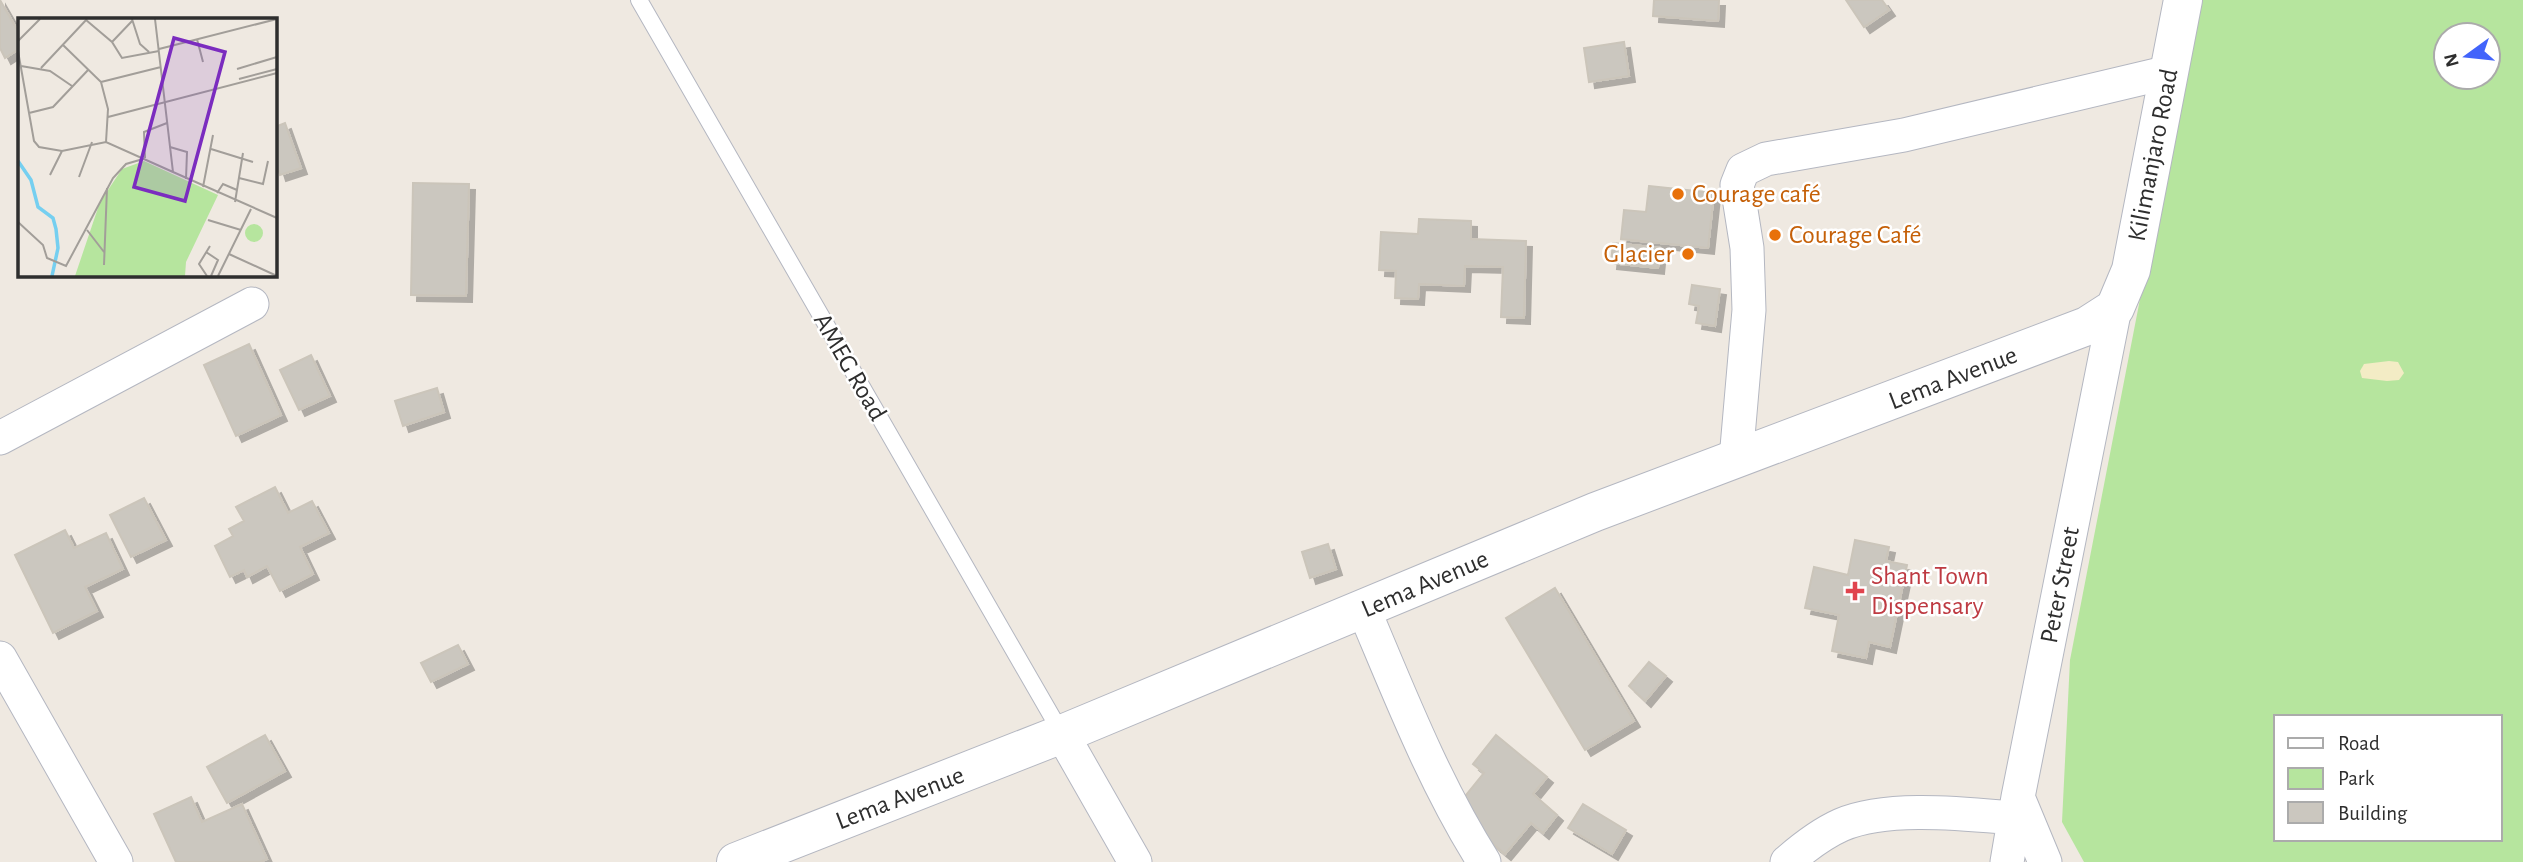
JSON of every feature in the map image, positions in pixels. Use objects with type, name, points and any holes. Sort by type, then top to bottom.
[{"type":"main road","name":"Kilimanjaro Road","points":[[2115,308],[2131,270],[2183,0]]},
{"type":"main road","name":"Lema Avenue","points":[[736,862],[1062,734],[1595,512],[2047,343],[2087,326],[2115,308]]},
{"type":"street","points":[[1736,459],[1749,310],[1747,248],[1737,185],[1743,170],[1766,159],[1904,135],[2169,72]]},
{"type":"street","points":[[0,438],[252,304]]},
{"type":"street","name":"Peter Street","points":[[2007,862],[2115,308]]},
{"type":"street","points":[[1364,610],[1426,753],[1460,824],[1483,862]]},
{"type":"street","points":[[0,658],[116,862]]},
{"type":"street","points":[[1062,734],[1135,862]]},
{"type":"street","points":[[1787,862],[1805,846],[1842,825],[1880,816],[2016,807],[2045,862]]},
{"type":"lane","name":"AMEG Road","points":[[639,0],[1062,734]]},
{"type":"green space","points":[[2198,0],[2523,0],[2523,862],[2084,862],[2062,822],[2070,660]]},
{"type":"sand","points":[[2398,362],[2404,373],[2399,380],[2362,378],[2360,371],[2364,364]]},
{"type":"building","points":[[0,0],[18,31],[18,50],[5,58],[0,48]]},
{"type":"building","points":[[1654,0],[1719,0],[1718,21],[1653,16]]},
{"type":"building","points":[[1846,0],[1882,0],[1889,10],[1864,27]]},
{"type":"building","points":[[1624,42],[1629,76],[1589,82],[1584,48]]},
{"type":"building","points":[[285,123],[301,168],[280,175],[276,162],[276,127]]},
{"type":"building","points":[[413,183],[469,184],[466,296],[411,295]]},
{"type":"building","points":[[1649,186],[1714,193],[1708,248],[1621,239],[1624,210],[1646,212]]},
{"type":"building","points":[[1419,219],[1471,221],[1471,239],[1526,241],[1524,318],[1501,317],[1503,267],[1465,266],[1464,286],[1419,284],[1418,299],[1395,298],[1396,271],[1379,270],[1381,232],[1418,234]]},
{"type":"building","points":[[1613,243],[1660,248],[1658,268],[1611,263]]},
{"type":"building","points":[[1692,285],[1720,289],[1715,326],[1696,323],[1699,306],[1689,304]]},
{"type":"building","points":[[249,344],[281,415],[236,436],[204,365]]},
{"type":"building","points":[[311,355],[330,396],[299,410],[280,370]]},
{"type":"building","points":[[437,388],[444,412],[403,426],[395,401]]},
{"type":"building","points":[[275,487],[288,513],[312,501],[329,533],[300,547],[313,574],[280,591],[267,566],[247,577],[244,570],[230,577],[215,546],[233,536],[229,529],[244,521],[236,507]]},
{"type":"building","points":[[144,498],[166,540],[131,557],[110,515]]},
{"type":"building","points":[[65,530],[74,548],[106,533],[123,569],[85,587],[97,611],[53,633],[15,555]]},
{"type":"building","name":"Shant Town Dispensary","points":[[1855,540],[1889,547],[1886,561],[1907,565],[1890,647],[1869,642],[1866,658],[1832,651],[1839,615],[1805,608],[1814,567],[1848,575]]},
{"type":"building","points":[[1328,544],[1336,569],[1310,578],[1302,552]]},
{"type":"building","points":[[1555,588],[1634,721],[1585,750],[1506,618]]},
{"type":"building","points":[[458,645],[468,664],[431,682],[421,663]]},
{"type":"building","points":[[1649,662],[1666,676],[1645,701],[1629,686]]},
{"type":"building","points":[[265,735],[285,771],[227,803],[207,767]]},
{"type":"building","points":[[1496,735],[1547,777],[1533,794],[1557,815],[1543,833],[1531,823],[1505,854],[1453,811],[1484,773],[1473,764]]},
{"type":"building","points":[[191,797],[202,822],[242,804],[267,859],[260,862],[176,862],[154,814]]},
{"type":"building","points":[[1583,804],[1626,830],[1612,854],[1568,828]]},
{"type":"place","name":"Courage café","points":[[1678,194]]},
{"type":"place","name":"Courage Café","points":[[1775,235]]},
{"type":"place","name":"Glacier","points":[[1688,254]]},
{"type":"place","name":"Shant Town Dispensary","points":[[1855,591]]}]
